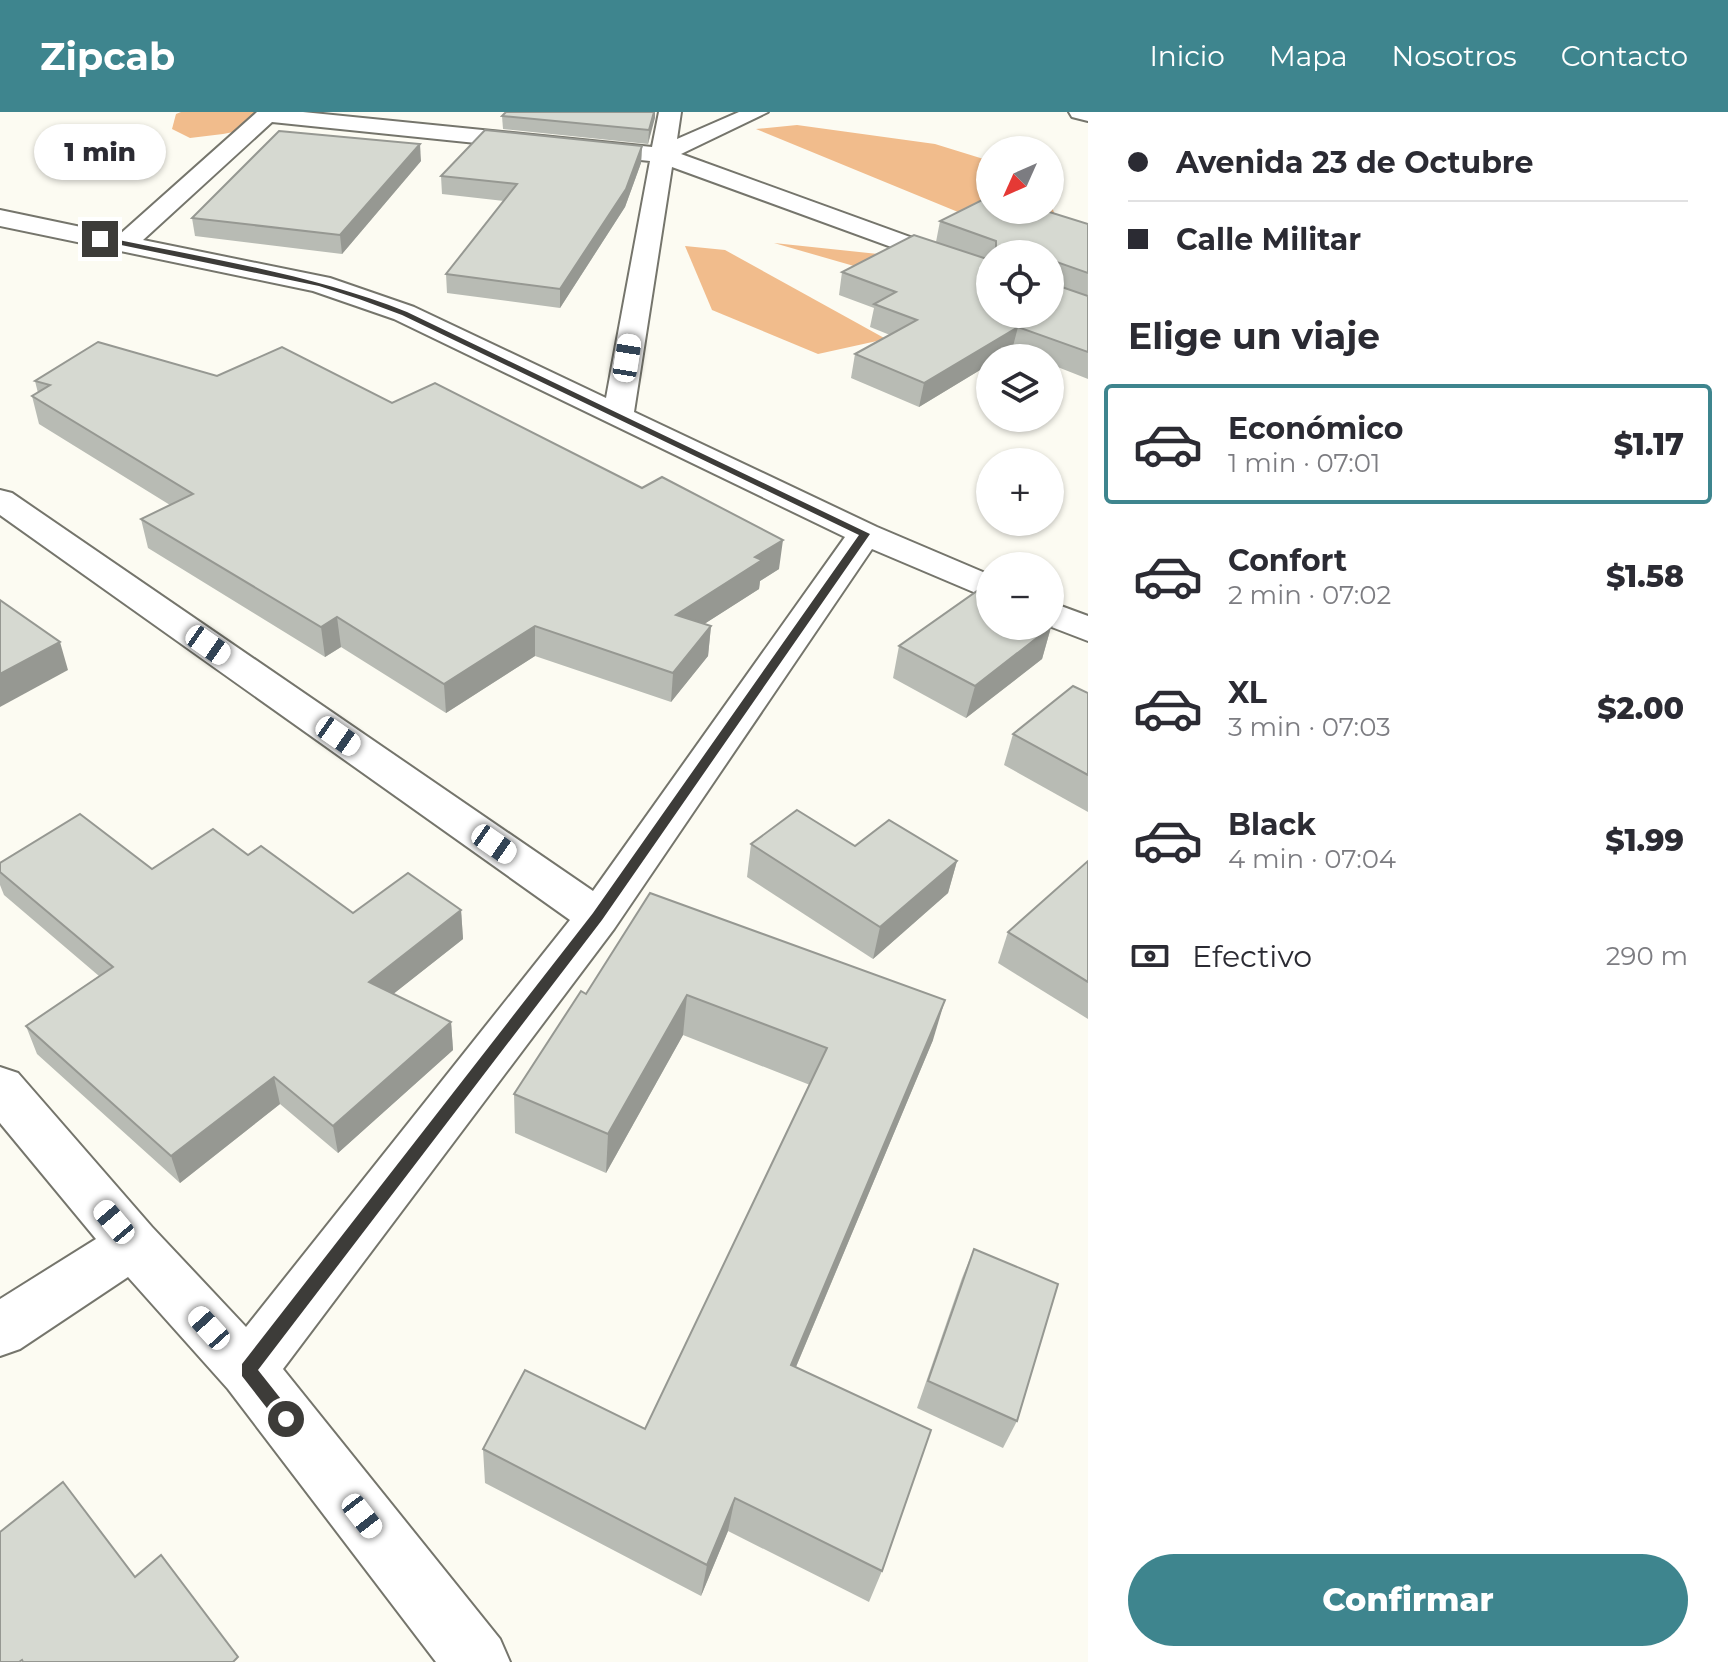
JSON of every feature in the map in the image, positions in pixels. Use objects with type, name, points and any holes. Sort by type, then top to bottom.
[{"type":"street","points":[[618,416],[670,112]]},
{"type":"street","points":[[661,155],[757,112]]},
{"type":"street","points":[[1080,112],[1088,114]]},
{"type":"street","points":[[125,243],[268,114],[661,155],[976,270]]},
{"type":"street","points":[[0,218],[320,284],[362,297],[404,313],[865,534],[976,582]]},
{"type":"street","points":[[0,500],[598,917]]},
{"type":"street","points":[[248,1370],[598,917],[865,534]]},
{"type":"street","points":[[1064,619],[1088,630]]},
{"type":"street","points":[[0,1087],[133,1244],[248,1370],[477,1662]]},
{"type":"street","points":[[0,1330],[133,1244]]},
{"type":"shaded area","points":[[268,112],[249,129],[190,138],[172,129],[176,114]]},
{"type":"shaded area","points":[[797,125],[935,144],[976,157],[976,213],[958,212],[756,129]]},
{"type":"shaded area","points":[[774,243],[897,256],[976,301]]},
{"type":"shaded area","points":[[685,246],[725,250],[886,339],[818,354],[712,310]]},
{"type":"building","points":[[506,112],[654,112],[649,130],[502,116]]},
{"type":"building","points":[[485,130],[642,146],[626,189],[560,289],[446,274],[517,184],[441,176]]},
{"type":"building","points":[[279,131],[420,144],[340,235],[192,218]]},
{"type":"building","points":[[976,203],[976,224],[1064,224],[1064,217],[1088,224],[1088,273],[1064,264],[1064,240],[993,240],[940,221]]},
{"type":"building","points":[[914,235],[976,255],[976,328],[1016,328],[989,344],[976,344],[976,352],[924,383],[855,354],[917,320],[874,304],[896,292],[842,272]]},
{"type":"building","points":[[1064,288],[1088,296],[1088,352],[1021,328],[1064,328]]},
{"type":"building","points":[[98,342],[217,376],[282,347],[392,403],[435,383],[642,488],[662,477],[783,540],[755,557],[762,560],[676,615],[711,626],[673,673],[535,626],[444,684],[337,617],[321,627],[141,519],[193,494],[32,396],[50,385],[35,381]]},
{"type":"building","points":[[976,592],[976,640],[1034,640],[975,686],[899,646]]},
{"type":"building","points":[[0,600],[60,642],[0,674]]},
{"type":"building","points":[[1073,686],[1088,693],[1088,775],[1013,734]]},
{"type":"building","points":[[797,810],[855,846],[889,820],[957,861],[880,927],[751,844]]},
{"type":"building","points":[[80,814],[152,869],[213,829],[248,855],[261,846],[353,913],[408,873],[461,910],[369,982],[451,1022],[333,1126],[274,1077],[171,1156],[26,1026],[113,967],[0,872],[0,863]]},
{"type":"building","points":[[1088,861],[1088,982],[1008,932]]},
{"type":"building","points":[[650,893],[945,1000],[791,1365],[931,1430],[882,1571],[735,1498],[707,1565],[483,1449],[525,1370],[645,1429],[827,1048],[687,995],[608,1134],[514,1094],[581,991],[586,994]]},
{"type":"building","points":[[974,1249],[1058,1284],[1017,1421],[928,1381]]},
{"type":"building","points":[[63,1482],[135,1577],[161,1555],[238,1657],[233,1662],[0,1662],[0,1532]]},
{"type":"route","points":[[100,239],[320,284],[404,313],[865,534],[598,917],[248,1370],[286,1419]]}]
